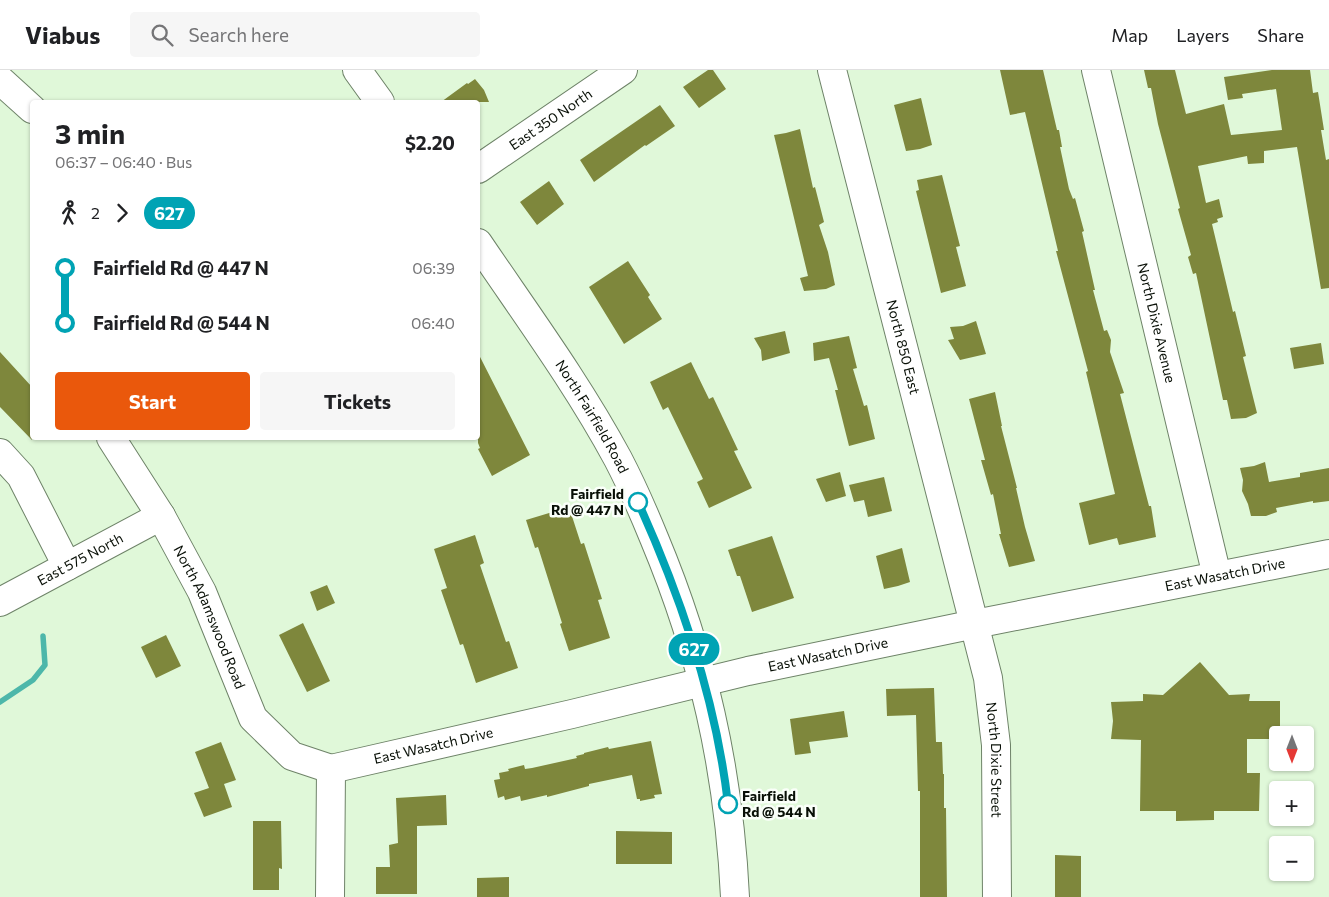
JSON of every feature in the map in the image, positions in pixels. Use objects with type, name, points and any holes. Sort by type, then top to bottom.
[{"type":"street","points":[[357,70],[379,100]]},
{"type":"street","name":"East 350 North","points":[[480,168],[623,70]]},
{"type":"street","name":"North 850 East","points":[[832,70],[975,624]]},
{"type":"street","name":"North Dixie Avenue","points":[[1096,70],[1217,576]]},
{"type":"street","points":[[0,80],[30,107]]},
{"type":"street","name":"North Fairfield Road","points":[[480,247],[581,394],[624,471],[672,583],[704,683],[718,743],[727,797],[734,897]]},
{"type":"street","name":"North Adamswood Road","points":[[112,440],[161,516],[202,592],[253,718],[292,756],[331,769]]},
{"type":"street","points":[[0,454],[21,476],[67,566]]},
{"type":"street","name":"East 575 North","points":[[0,602],[161,516]]},
{"type":"street","name":"East Wasatch Drive","points":[[331,769],[704,683],[748,671],[1329,554]]},
{"type":"street","name":"North Dixie Street","points":[[975,624],[988,678],[996,745],[997,897]]},
{"type":"street","points":[[330,897],[331,769]]},
{"type":"building","points":[[708,70],[713,70],[726,89],[699,108],[683,87]]},
{"type":"building","points":[[1000,70],[1043,70],[1057,130],[1059,130],[1062,147],[1060,147],[1069,189],[1073,199],[1075,198],[1084,231],[1082,232],[1095,290],[1093,290],[1104,331],[1107,330],[1111,340],[1110,352],[1124,393],[1120,394],[1149,506],[1151,506],[1156,537],[1119,545],[1117,538],[1089,545],[1079,503],[1115,494],[1086,372],[1088,371],[1056,251],[1058,251],[1025,112],[1010,115]]},
{"type":"building","points":[[1144,70],[1175,70],[1186,114],[1224,104],[1231,135],[1282,130],[1276,89],[1242,94],[1243,98],[1228,100],[1224,77],[1272,70],[1310,70],[1313,93],[1318,92],[1324,130],[1321,130],[1326,160],[1329,159],[1329,288],[1321,289],[1297,147],[1264,151],[1264,163],[1248,164],[1247,156],[1198,166],[1206,203],[1219,199],[1223,217],[1217,219],[1218,222],[1212,224],[1233,312],[1235,311],[1246,356],[1243,357],[1257,413],[1246,418],[1231,419],[1227,400],[1223,400],[1196,273],[1193,274],[1188,257],[1191,255],[1178,209],[1180,208],[1158,124],[1151,88],[1148,88]]},
{"type":"building","points":[[475,79],[484,90],[489,102],[480,102],[480,100],[444,100],[467,83]]},
{"type":"building","points":[[921,98],[932,145],[906,151],[894,105]]},
{"type":"building","points":[[660,105],[675,126],[594,182],[580,160]]},
{"type":"building","points":[[800,129],[813,188],[815,187],[824,222],[819,225],[828,252],[835,285],[826,289],[804,291],[800,278],[808,276],[774,135]]},
{"type":"building","points":[[942,175],[960,246],[956,247],[966,286],[941,293],[916,191],[919,190],[917,180]]},
{"type":"building","points":[[549,181],[564,204],[537,225],[520,202]]},
{"type":"building","points":[[628,261],[650,295],[648,297],[662,319],[624,344],[589,287]]},
{"type":"building","points":[[976,321],[986,354],[960,360],[948,340],[954,339],[950,327],[963,326]]},
{"type":"building","points":[[785,331],[790,353],[762,361],[761,350],[754,338]]},
{"type":"building","points":[[849,336],[857,368],[853,369],[864,406],[867,405],[875,439],[849,446],[835,390],[838,390],[829,358],[814,361],[813,343]]},
{"type":"building","points":[[1321,343],[1324,364],[1294,369],[1290,348]]},
{"type":"building","points":[[0,352],[30,385],[30,438],[0,407]]},
{"type":"building","points":[[480,357],[530,455],[492,476],[478,449],[480,448],[478,440],[480,440]]},
{"type":"building","points":[[691,362],[709,399],[713,397],[738,450],[734,451],[752,488],[709,508],[697,482],[703,479],[668,407],[663,410],[650,382]]},
{"type":"building","points":[[995,392],[1001,426],[1035,561],[1009,567],[999,534],[1001,534],[993,494],[991,495],[981,460],[985,460],[969,399]]},
{"type":"building","points":[[1265,462],[1269,482],[1300,477],[1300,473],[1329,468],[1329,501],[1313,503],[1313,501],[1276,508],[1277,512],[1266,516],[1251,516],[1242,491],[1243,480],[1240,468]]},
{"type":"building","points":[[840,472],[846,496],[826,502],[816,479]]},
{"type":"building","points":[[884,477],[892,511],[868,517],[864,500],[854,502],[849,485]]},
{"type":"building","points":[[569,507],[581,544],[584,543],[602,599],[598,600],[610,638],[569,651],[538,547],[535,548],[526,520]]},
{"type":"building","points":[[475,535],[484,563],[480,565],[506,642],[509,641],[518,668],[476,683],[463,644],[460,645],[441,590],[447,588],[434,549]]},
{"type":"building","points":[[772,536],[794,598],[752,612],[740,576],[737,576],[728,550]]},
{"type":"building","points":[[902,548],[910,582],[884,589],[876,556]]},
{"type":"building","points":[[327,585],[335,603],[317,611],[310,592]]},
{"type":"building","points":[[303,623],[330,681],[307,692],[279,635]]},
{"type":"building","points":[[166,635],[181,666],[156,678],[141,647]]},
{"type":"building","points":[[1200,662],[1229,695],[1250,694],[1249,701],[1280,701],[1280,726],[1269,726],[1269,739],[1247,739],[1247,773],[1260,773],[1259,811],[1214,811],[1214,820],[1176,821],[1176,811],[1140,811],[1141,740],[1111,739],[1113,721],[1111,702],[1143,701],[1143,694],[1163,695]]},
{"type":"building","points":[[934,688],[936,742],[942,742],[944,774],[947,897],[920,897],[920,791],[918,791],[916,715],[887,716],[886,689]]},
{"type":"building","points":[[844,711],[848,737],[809,742],[811,753],[795,755],[790,719]]},
{"type":"building","points":[[651,741],[662,794],[654,795],[655,798],[640,801],[640,799],[637,799],[632,775],[589,784],[589,786],[547,797],[547,795],[521,801],[520,796],[505,800],[504,796],[498,798],[494,780],[500,779],[499,773],[509,771],[508,769],[524,765],[525,769],[532,768],[577,758],[576,756],[584,753],[608,747],[609,749]]},
{"type":"building","points":[[221,742],[236,780],[224,784],[232,807],[204,817],[194,793],[209,788],[195,752]]},
{"type":"building","points":[[446,795],[447,825],[417,826],[417,894],[376,894],[376,867],[390,867],[389,845],[398,843],[396,798]]},
{"type":"building","points":[[253,821],[281,821],[282,869],[279,868],[279,890],[253,890]]},
{"type":"building","points":[[616,831],[672,832],[672,864],[616,864]]},
{"type":"building","points":[[1055,855],[1081,856],[1081,897],[1055,897]]},
{"type":"building","points":[[509,877],[509,897],[477,897],[477,878]]},
{"type":"waterway","points":[[0,702],[33,680],[45,665],[43,636]]},
{"type":"bus line","name":"627","points":[[638,502],[672,583],[699,665],[718,743],[728,804]]},
{"type":"place","name":"Fairfield Rd @ 447 N","points":[[638,502]]},
{"type":"place","name":"Fairfield Rd @ 544 N","points":[[728,804]]}]
